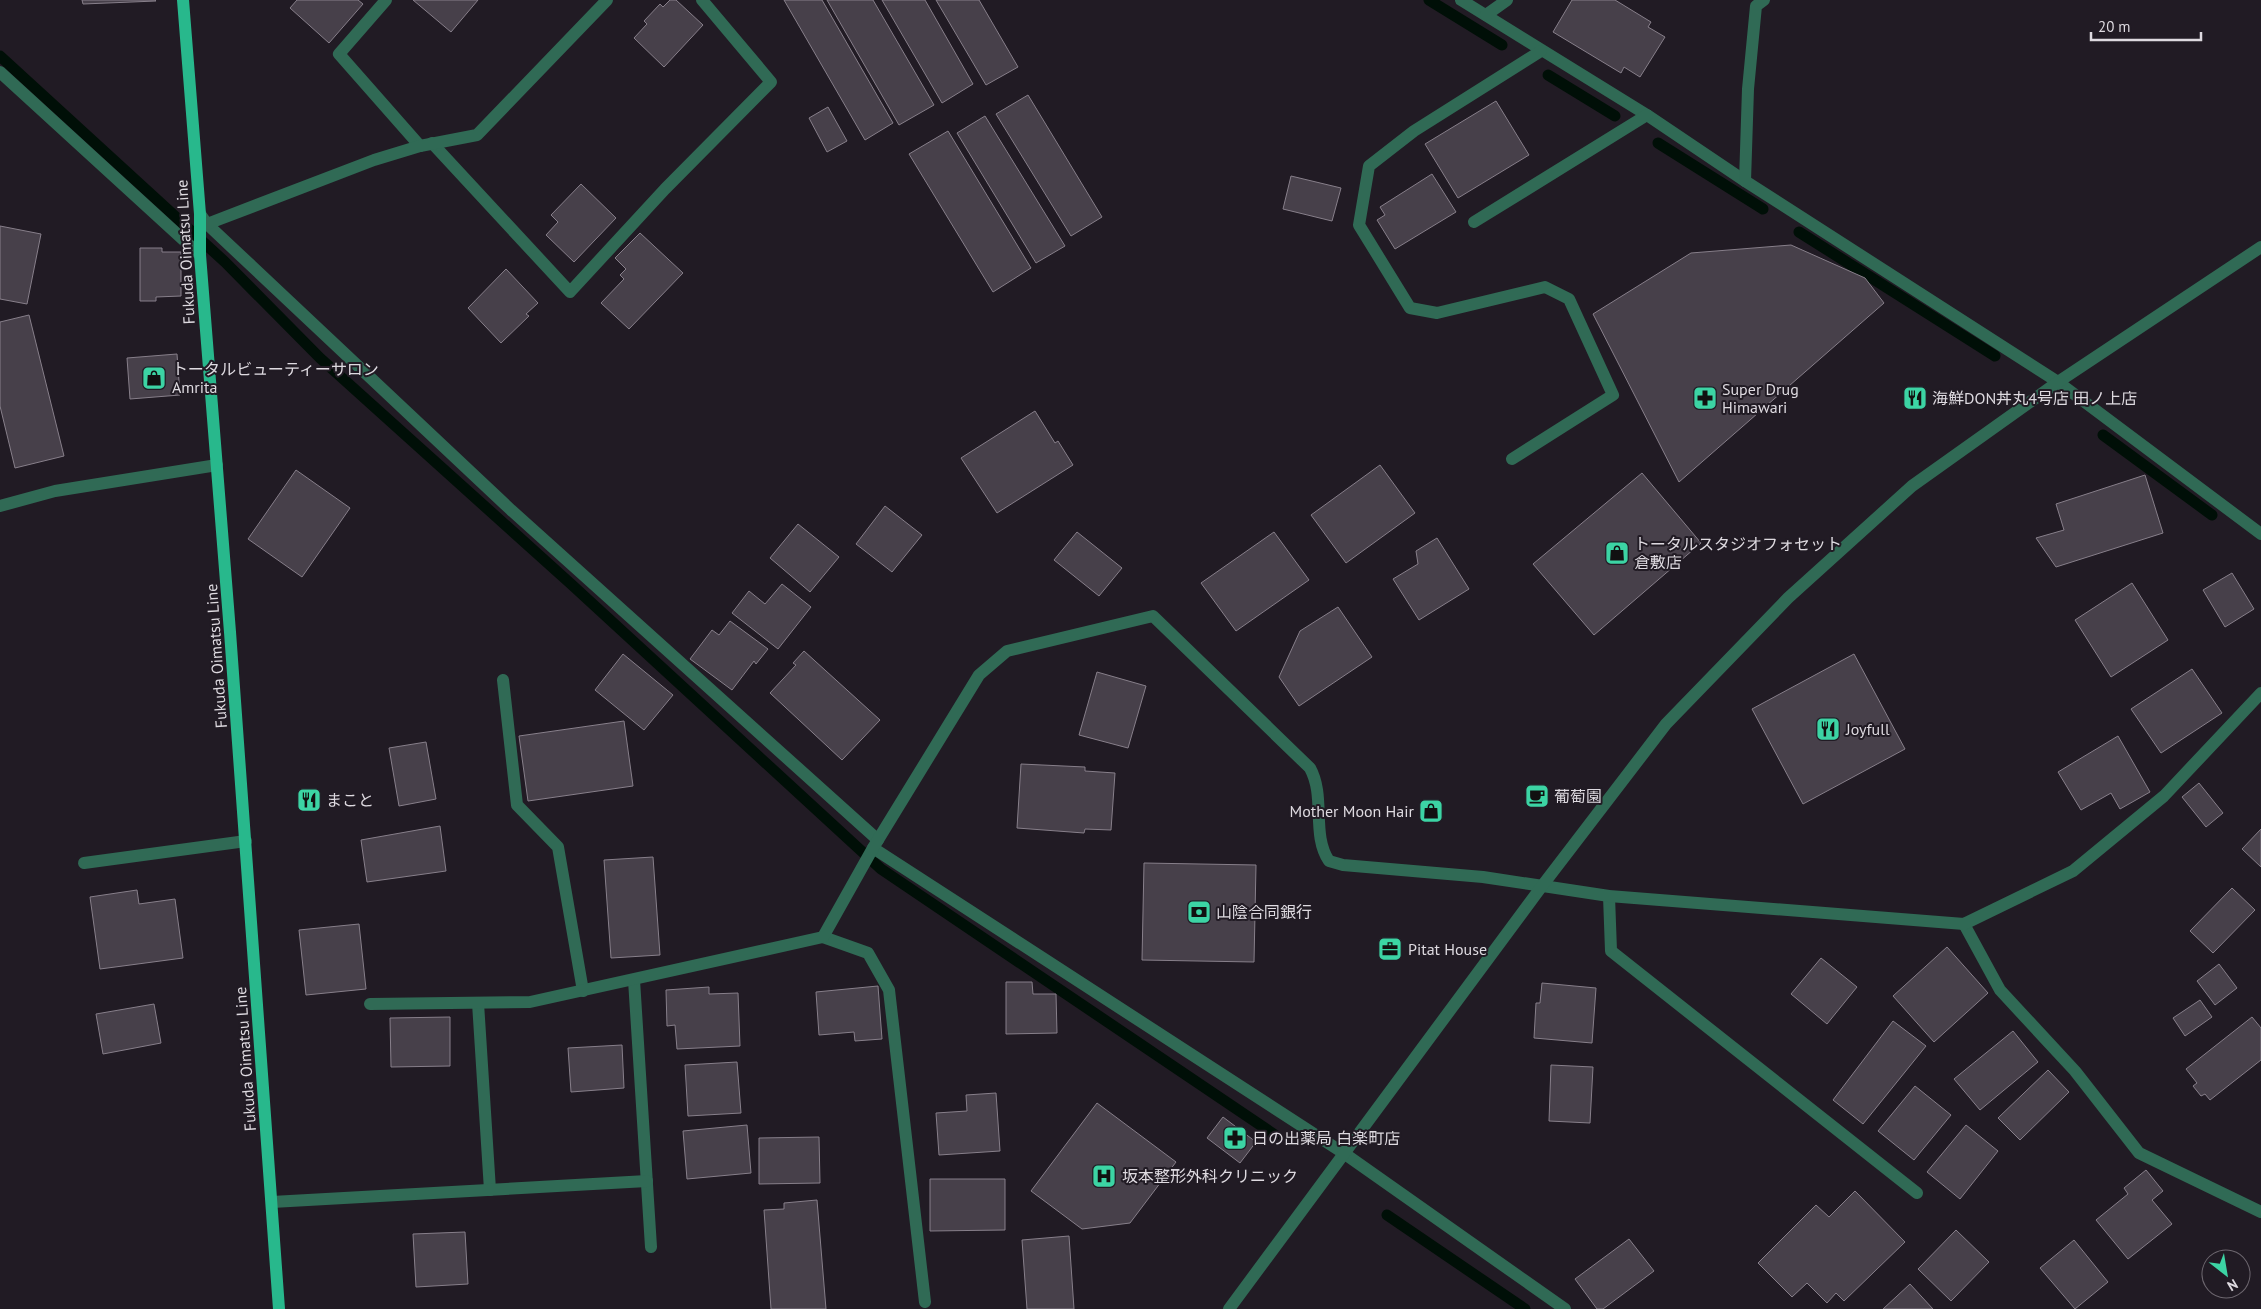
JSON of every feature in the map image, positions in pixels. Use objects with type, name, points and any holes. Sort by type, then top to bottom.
[{"type":"main road","name":"Fukuda Oimatsu Line","points":[[183,0],[202,221],[200,251],[246,841],[279,1309]]},
{"type":"street","points":[[386,0],[339,54],[570,292],[664,189],[771,82],[702,0]]},
{"type":"street","points":[[607,0],[478,135],[426,145],[374,160],[202,221],[510,510],[874,847],[1345,1154],[1565,1309]]},
{"type":"street","points":[[1461,0],[1647,115],[1745,181],[2058,382],[2261,534]]},
{"type":"street","points":[[1486,15],[1508,0]]},
{"type":"street","points":[[1745,181],[1748,89],[1756,6],[1764,0]]},
{"type":"street","points":[[1512,459],[1613,395],[1569,299],[1545,287],[1437,314],[1410,308],[1359,225],[1369,166],[1414,130],[1542,51]]},
{"type":"street","points":[[0,72],[200,251]]},
{"type":"street","points":[[1474,222],[1647,115]]},
{"type":"street","points":[[1229,1309],[1542,886],[1666,724],[1788,598],[1912,486],[2058,382],[2261,247]]},
{"type":"street","points":[[0,506],[55,491],[217,465]]},
{"type":"street","points":[[823,937],[874,847],[979,674],[1007,651],[1153,616],[1310,768],[1316,780],[1319,794],[1321,849],[1328,861],[1343,865],[1483,877],[1609,896],[1964,924],[2073,871],[2164,796],[2261,693]]},
{"type":"street","points":[[503,680],[517,805],[558,847],[582,991]]},
{"type":"street","points":[[84,863],[246,841]]},
{"type":"street","points":[[1609,896],[1611,951],[1917,1194]]},
{"type":"street","points":[[1964,924],[2000,990],[2075,1071],[2139,1153],[2261,1212]]},
{"type":"street","points":[[370,1004],[530,1002],[823,937],[868,953],[889,990],[925,1302]]},
{"type":"street","points":[[634,980],[651,1248]]},
{"type":"street","points":[[478,1003],[490,1190]]},
{"type":"street","points":[[272,1202],[647,1180]]},
{"type":"building","points":[[82,0],[155,0],[156,1],[83,4]]},
{"type":"building","points":[[297,0],[358,0],[363,4],[329,43],[290,8]]},
{"type":"building","points":[[413,0],[478,0],[451,32]]},
{"type":"building","points":[[670,0],[676,0],[703,25],[664,67],[634,38],[647,24],[644,21],[660,4],[663,7]]},
{"type":"building","points":[[784,0],[822,0],[893,123],[865,140]]},
{"type":"building","points":[[827,0],[873,0],[934,105],[899,125]]},
{"type":"building","points":[[882,0],[925,0],[973,84],[942,103]]},
{"type":"building","points":[[936,0],[979,0],[1018,67],[986,85]]},
{"type":"building","points":[[1572,0],[1615,0],[1651,22],[1648,27],[1665,37],[1640,77],[1624,67],[1621,73],[1553,32]]},
{"type":"building","points":[[1028,95],[1102,217],[1071,236],[996,114]]},
{"type":"building","points":[[1496,101],[1529,155],[1458,198],[1425,144]]},
{"type":"building","points":[[828,107],[847,141],[827,152],[809,118]]},
{"type":"building","points":[[985,116],[1065,246],[1036,263],[957,133]]},
{"type":"building","points":[[948,131],[1031,268],[993,292],[909,154]]},
{"type":"building","points":[[1432,174],[1456,212],[1395,249],[1377,220],[1385,215],[1380,207]]},
{"type":"building","points":[[1291,176],[1341,188],[1332,221],[1283,209]]},
{"type":"building","points":[[581,184],[616,218],[574,262],[546,235],[558,222],[551,215]]},
{"type":"building","points":[[0,226],[41,234],[27,304],[0,299]]},
{"type":"building","points":[[640,233],[683,273],[629,329],[601,303],[624,279],[620,275],[626,269],[615,258]]},
{"type":"building","name":"Super Drug Himawari","points":[[1791,245],[1865,278],[1884,303],[1679,482],[1593,314],[1691,253]]},
{"type":"building","points":[[140,248],[162,248],[162,252],[181,252],[181,296],[156,297],[156,301],[140,301]]},
{"type":"building","points":[[506,269],[538,303],[526,314],[529,316],[501,343],[468,308]]},
{"type":"building","points":[[29,315],[64,456],[15,468],[0,406],[0,322]]},
{"type":"building","points":[[177,354],[180,395],[130,399],[127,358]]},
{"type":"building","points":[[1035,411],[1055,443],[1058,441],[1073,465],[997,513],[961,458]]},
{"type":"building","points":[[1380,465],[1415,513],[1346,563],[1311,515]]},
{"type":"building","points":[[296,470],[350,508],[302,577],[248,539]]},
{"type":"building","name":"トータルスタジオフォセット 倉敷店","points":[[1642,473],[1701,543],[1594,635],[1533,564]]},
{"type":"building","points":[[2145,475],[2163,533],[2056,567],[2036,538],[2064,530],[2056,504]]},
{"type":"building","points":[[885,506],[922,535],[892,572],[856,544]]},
{"type":"building","points":[[798,524],[839,557],[810,592],[770,558]]},
{"type":"building","points":[[1077,532],[1122,568],[1099,596],[1054,560]]},
{"type":"building","points":[[1274,532],[1309,580],[1236,631],[1201,583]]},
{"type":"building","points":[[1437,538],[1469,589],[1419,620],[1393,579],[1418,564],[1416,551]]},
{"type":"building","points":[[2232,573],[2254,609],[2225,627],[2203,590]]},
{"type":"building","points":[[2132,583],[2168,640],[2111,677],[2075,620]]},
{"type":"building","points":[[782,584],[811,607],[778,649],[732,613],[749,591],[765,604]]},
{"type":"building","points":[[1338,607],[1372,657],[1299,706],[1279,677],[1300,631]]},
{"type":"building","points":[[730,621],[768,649],[756,664],[754,661],[732,690],[690,659],[712,630],[719,635]]},
{"type":"building","points":[[804,651],[880,720],[842,760],[770,693],[796,665],[793,663]]},
{"type":"building","points":[[623,654],[673,695],[644,730],[595,690]]},
{"type":"building","name":"Joyfull","points":[[1854,654],[1905,749],[1803,804],[1752,709]]},
{"type":"building","points":[[2192,669],[2222,713],[2161,753],[2131,709]]},
{"type":"building","points":[[1097,672],[1146,686],[1128,748],[1079,735]]},
{"type":"building","points":[[624,721],[633,786],[528,801],[519,736]]},
{"type":"building","points":[[2118,736],[2150,792],[2120,809],[2111,793],[2081,810],[2058,772]]},
{"type":"building","points":[[426,742],[436,799],[399,806],[389,748]]},
{"type":"building","points":[[1021,764],[1085,767],[1085,771],[1115,773],[1111,830],[1085,829],[1084,833],[1017,828]]},
{"type":"building","points":[[2199,783],[2223,813],[2206,827],[2182,797]]},
{"type":"building","points":[[440,826],[446,871],[367,882],[361,840]]},
{"type":"building","points":[[2261,829],[2261,867],[2242,849]]},
{"type":"building","points":[[653,857],[660,955],[611,958],[604,860]]},
{"type":"building","name":"山陰合同銀行","points":[[1144,863],[1256,865],[1254,962],[1142,960]]},
{"type":"building","points":[[2232,888],[2255,910],[2213,953],[2190,931]]},
{"type":"building","points":[[137,890],[139,904],[175,899],[183,958],[100,969],[90,897]]},
{"type":"building","points":[[359,924],[366,989],[306,995],[299,930]]},
{"type":"building","points":[[1947,947],[1988,993],[1934,1042],[1893,996]]},
{"type":"building","points":[[1821,958],[1857,987],[1827,1024],[1791,994]]},
{"type":"building","points":[[2219,964],[2237,988],[2215,1005],[2197,981]]},
{"type":"building","points":[[1006,982],[1032,982],[1033,994],[1056,994],[1057,1033],[1006,1034]]},
{"type":"building","points":[[1542,983],[1596,988],[1592,1043],[1534,1038],[1536,1003],[1540,1003]]},
{"type":"building","points":[[878,986],[882,1039],[855,1041],[854,1032],[819,1035],[816,992]]},
{"type":"building","points":[[709,987],[709,994],[738,993],[740,1046],[677,1049],[675,1025],[667,1026],[666,990]]},
{"type":"building","points":[[2200,1000],[2212,1017],[2185,1036],[2173,1018]]},
{"type":"building","points":[[154,1004],[161,1043],[103,1054],[96,1014]]},
{"type":"building","points":[[450,1017],[450,1066],[391,1067],[390,1018]]},
{"type":"building","points":[[2252,1017],[2261,1028],[2261,1060],[2210,1100],[2205,1094],[2201,1096],[2193,1086],[2197,1083],[2186,1069]]},
{"type":"building","points":[[1893,1021],[1926,1046],[1863,1124],[1833,1100]]},
{"type":"building","points":[[2013,1031],[2038,1062],[1980,1110],[1954,1079]]},
{"type":"building","points":[[622,1045],[624,1088],[571,1092],[568,1048]]},
{"type":"building","points":[[737,1062],[741,1113],[688,1116],[685,1065]]},
{"type":"building","points":[[1551,1065],[1593,1067],[1590,1123],[1549,1121]]},
{"type":"building","points":[[2048,1070],[2069,1092],[2020,1140],[1998,1118]]},
{"type":"building","points":[[1915,1086],[1951,1115],[1914,1160],[1878,1131]]},
{"type":"building","points":[[996,1093],[1000,1151],[939,1155],[936,1113],[967,1111],[966,1095]]},
{"type":"building","name":"坂本整形外科クリニック","points":[[1097,1103],[1176,1162],[1130,1223],[1082,1229],[1031,1191]]},
{"type":"building","points":[[1223,1117],[1256,1142],[1240,1163],[1207,1138]]},
{"type":"building","points":[[747,1125],[751,1173],[687,1179],[683,1131]]},
{"type":"building","points":[[1966,1125],[1998,1151],[1960,1199],[1927,1172]]},
{"type":"building","points":[[819,1137],[820,1183],[759,1184],[759,1138]]},
{"type":"building","points":[[2146,1170],[2163,1191],[2152,1200],[2172,1224],[2128,1259],[2096,1220],[2128,1194],[2124,1188]]},
{"type":"building","points":[[930,1179],[1005,1179],[1005,1230],[930,1231]]},
{"type":"building","points":[[1855,1191],[1905,1242],[1844,1301],[1836,1293],[1827,1303],[1807,1283],[1792,1297],[1758,1263],[1816,1205],[1829,1217]]},
{"type":"building","points":[[817,1200],[826,1309],[771,1309],[764,1210],[784,1209],[784,1203]]},
{"type":"building","points":[[1956,1230],[1989,1262],[1951,1301],[1918,1269]]},
{"type":"building","points":[[465,1232],[468,1284],[416,1287],[413,1234]]},
{"type":"building","points":[[1069,1236],[1074,1309],[1027,1309],[1022,1240]]},
{"type":"building","points":[[1629,1239],[1654,1271],[1603,1309],[1597,1309],[1575,1279]]},
{"type":"building","points":[[2074,1240],[2108,1282],[2075,1309],[2040,1268]]},
{"type":"building","points":[[1910,1284],[1933,1309],[1883,1309]]},
{"type":"waterway","points":[[1429,0],[1502,45]]},
{"type":"waterway","points":[[0,56],[225,262],[320,358],[571,584],[881,869],[1275,1135]]},
{"type":"waterway","points":[[1548,75],[1615,116]]},
{"type":"waterway","points":[[1658,143],[1763,209]]},
{"type":"waterway","points":[[1799,232],[1995,356]]},
{"type":"waterway","points":[[2103,435],[2212,515]]},
{"type":"waterway","points":[[1387,1215],[1525,1309]]},
{"type":"place","name":"トータルビューティーサロン Amrita","points":[[154,378]]},
{"type":"place","name":"Super Drug Himawari","points":[[1705,398]]},
{"type":"place","name":"海鮮DON丼丸4号店 田ノ上店","points":[[1915,398]]},
{"type":"place","name":"トータルスタジオフォセット 倉敷店","points":[[1617,553]]},
{"type":"place","name":"Joyfull","points":[[1828,729]]},
{"type":"place","name":"葡萄園","points":[[1537,796]]},
{"type":"place","name":"まこと","points":[[309,800]]},
{"type":"place","name":"Mother Moon Hair","points":[[1431,811]]},
{"type":"place","name":"山陰合同銀行","points":[[1199,912]]},
{"type":"place","name":"Pitat House","points":[[1390,949]]},
{"type":"place","name":"日の出薬局 白楽町店","points":[[1235,1138]]},
{"type":"place","name":"坂本整形外科クリニック","points":[[1104,1176]]}]
